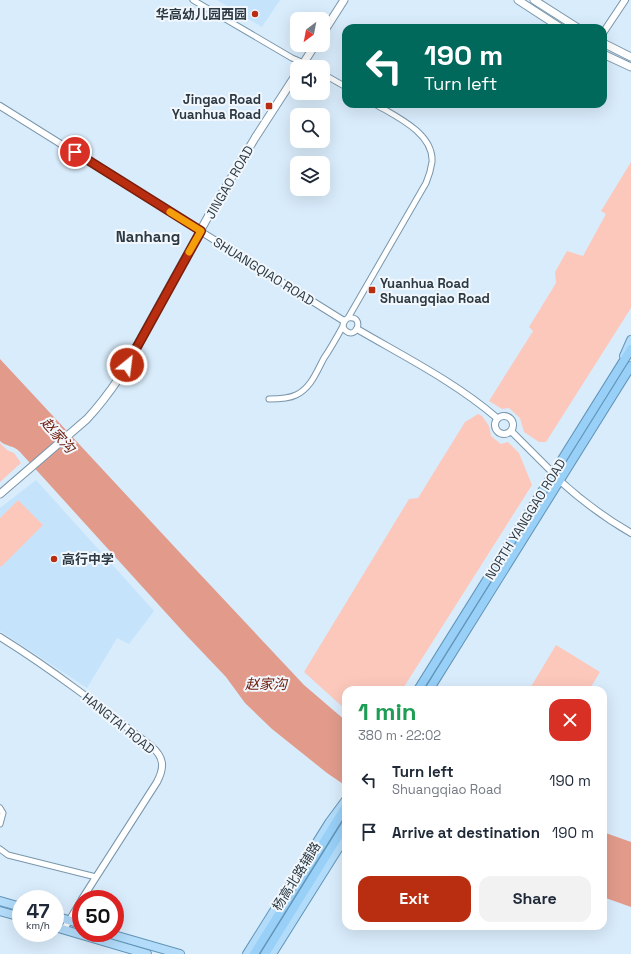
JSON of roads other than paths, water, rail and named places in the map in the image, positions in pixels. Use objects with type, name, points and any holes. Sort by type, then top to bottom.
[{"type":"highway","name":"NORTH YANGGAO ROAD","points":[[420,686],[631,349]]},
{"type":"highway","name":"NORTH YANGGAO ROAD","points":[[432,686],[631,367]]},
{"type":"highway","points":[[254,954],[342,812]]},
{"type":"highway","points":[[265,954],[342,830]]},
{"type":"main road","points":[[330,22],[344,0]]},
{"type":"main road","points":[[518,0],[555,24]]},
{"type":"main road","points":[[534,0],[572,24]]},
{"type":"main road","points":[[607,45],[631,57]]},
{"type":"main road","points":[[607,56],[631,67]]},
{"type":"main road","name":"JINGAO ROAD","points":[[0,494],[87,419],[109,394],[251,144],[290,84]]},
{"type":"main road","points":[[615,374],[631,340]]},
{"type":"main road","name":"杨高北路辅路","points":[[247,954],[328,823],[342,805]]},
{"type":"main road","name":"杨高北路辅路","points":[[272,954],[342,842]]},
{"type":"main road","points":[[0,901],[12,904]]},
{"type":"main road","points":[[0,911],[12,914]]},
{"type":"main road","points":[[64,919],[72,921]]},
{"type":"main road","points":[[64,929],[148,954]]},
{"type":"main road","points":[[124,938],[180,954]]},
{"type":"street","points":[[193,0],[295,60]]},
{"type":"street","points":[[607,27],[625,0]]},
{"type":"street","points":[[330,78],[342,85]]},
{"type":"street","name":"SHUANGQIAO ROAD","points":[[0,106],[345,322]]},
{"type":"street","points":[[269,399],[289,398],[297,395],[312,381],[426,183],[432,160],[430,149],[425,140],[409,124],[382,108]]},
{"type":"street","points":[[352,318],[356,320],[358,324],[357,329],[354,332],[349,333],[345,330],[345,322],[352,318]]},
{"type":"street","points":[[357,329],[450,384],[497,418]]},
{"type":"street","points":[[502,415],[510,417],[514,425],[511,431],[506,434],[498,432],[494,424],[497,418],[502,415]]},
{"type":"street","points":[[511,431],[553,473]]},
{"type":"street","points":[[559,480],[578,497],[631,533]]},
{"type":"street","name":"HANGTAI ROAD","points":[[0,637],[68,682],[151,746],[157,751],[160,757],[162,764],[160,776],[88,890]]},
{"type":"street","points":[[0,808],[3,813],[0,824]]},
{"type":"street","points":[[0,849],[8,856],[96,877]]},
{"type":"street","name":"HANGTAI ROAD","points":[[64,929],[72,915]]},
{"type":"water","name":"赵家沟","points":[[0,359],[304,685],[342,718],[342,783],[272,729],[245,703],[226,677],[20,452],[0,441]]},
{"type":"water","points":[[607,833],[631,842],[631,907],[607,898]]},
{"type":"place","name":"华高幼儿园西园","points":[[255,14]]},
{"type":"place","name":"Jingao Road Yuanhua Road","points":[[269,106]]},
{"type":"place","name":"Yuanhua Road Shuangqiao Road","points":[[372,290]]},
{"type":"place","name":"高行中学","points":[[54,559]]},
{"type":"district","name":"Nanhang","points":[[148,237]]}]
